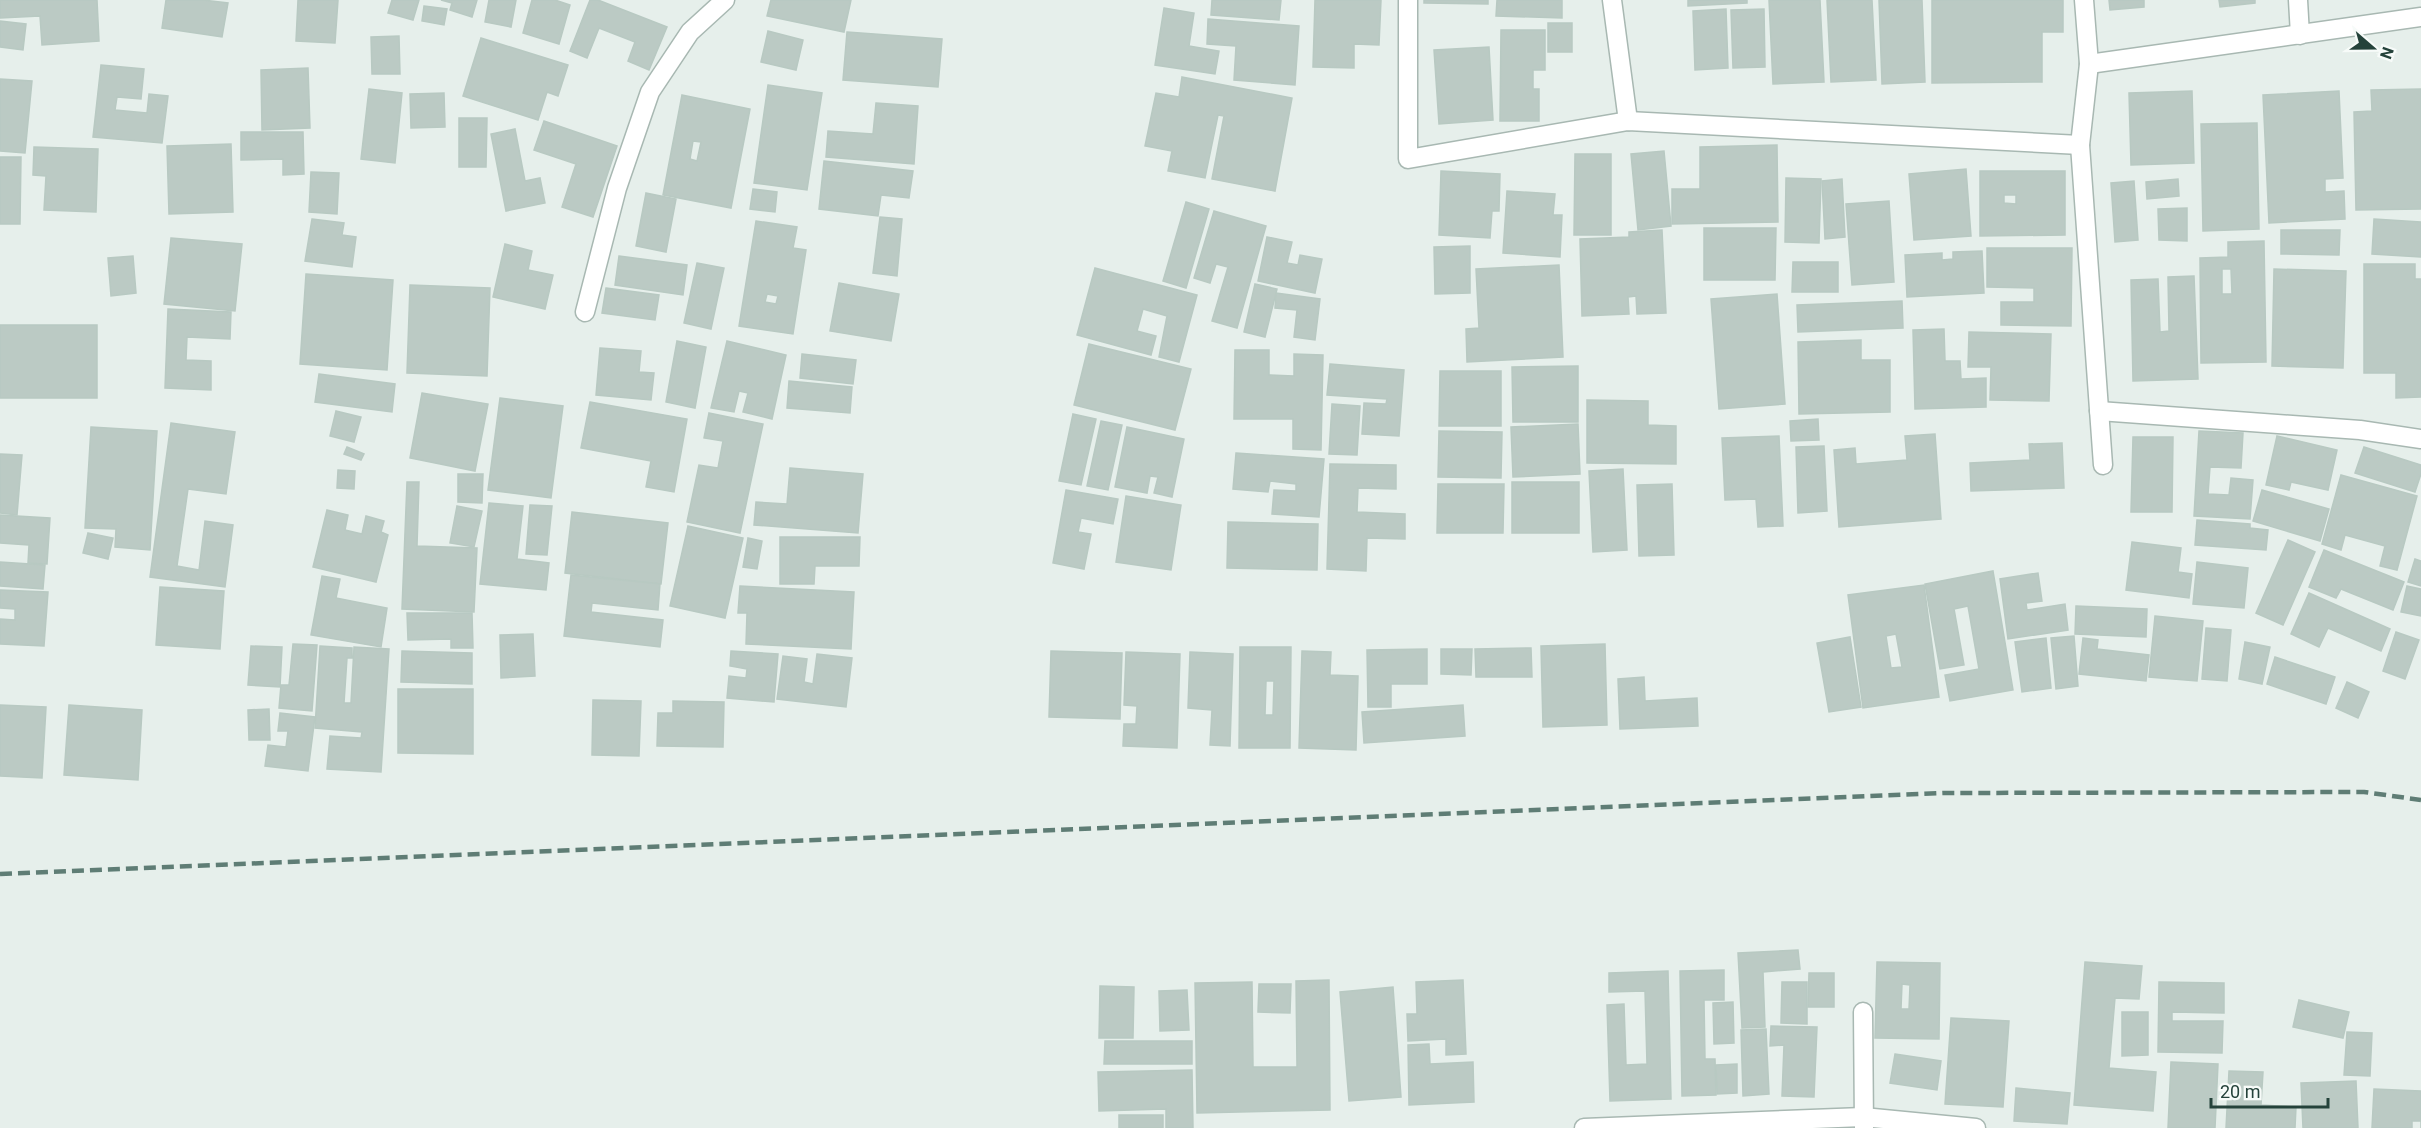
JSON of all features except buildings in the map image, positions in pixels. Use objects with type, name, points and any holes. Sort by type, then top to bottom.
[{"type":"street","points":[[585,312],[617,188],[650,92],[690,32],[725,0]]},
{"type":"street","points":[[1408,0],[1408,159],[1628,121],[2080,145]]},
{"type":"street","points":[[1612,0],[1628,121]]},
{"type":"street","points":[[2084,0],[2089,64],[2080,145],[2103,465]]},
{"type":"street","points":[[2298,0],[2300,35]]},
{"type":"street","points":[[2089,64],[2421,17]]},
{"type":"street","points":[[2099,411],[2360,430],[2421,439]]},
{"type":"street","points":[[1863,1012],[1864,1122]]},
{"type":"street","points":[[1584,1128],[1864,1122],[1976,1128]]},
{"type":"railway","points":[[0,874],[1945,793],[2364,792],[2421,800]]}]
